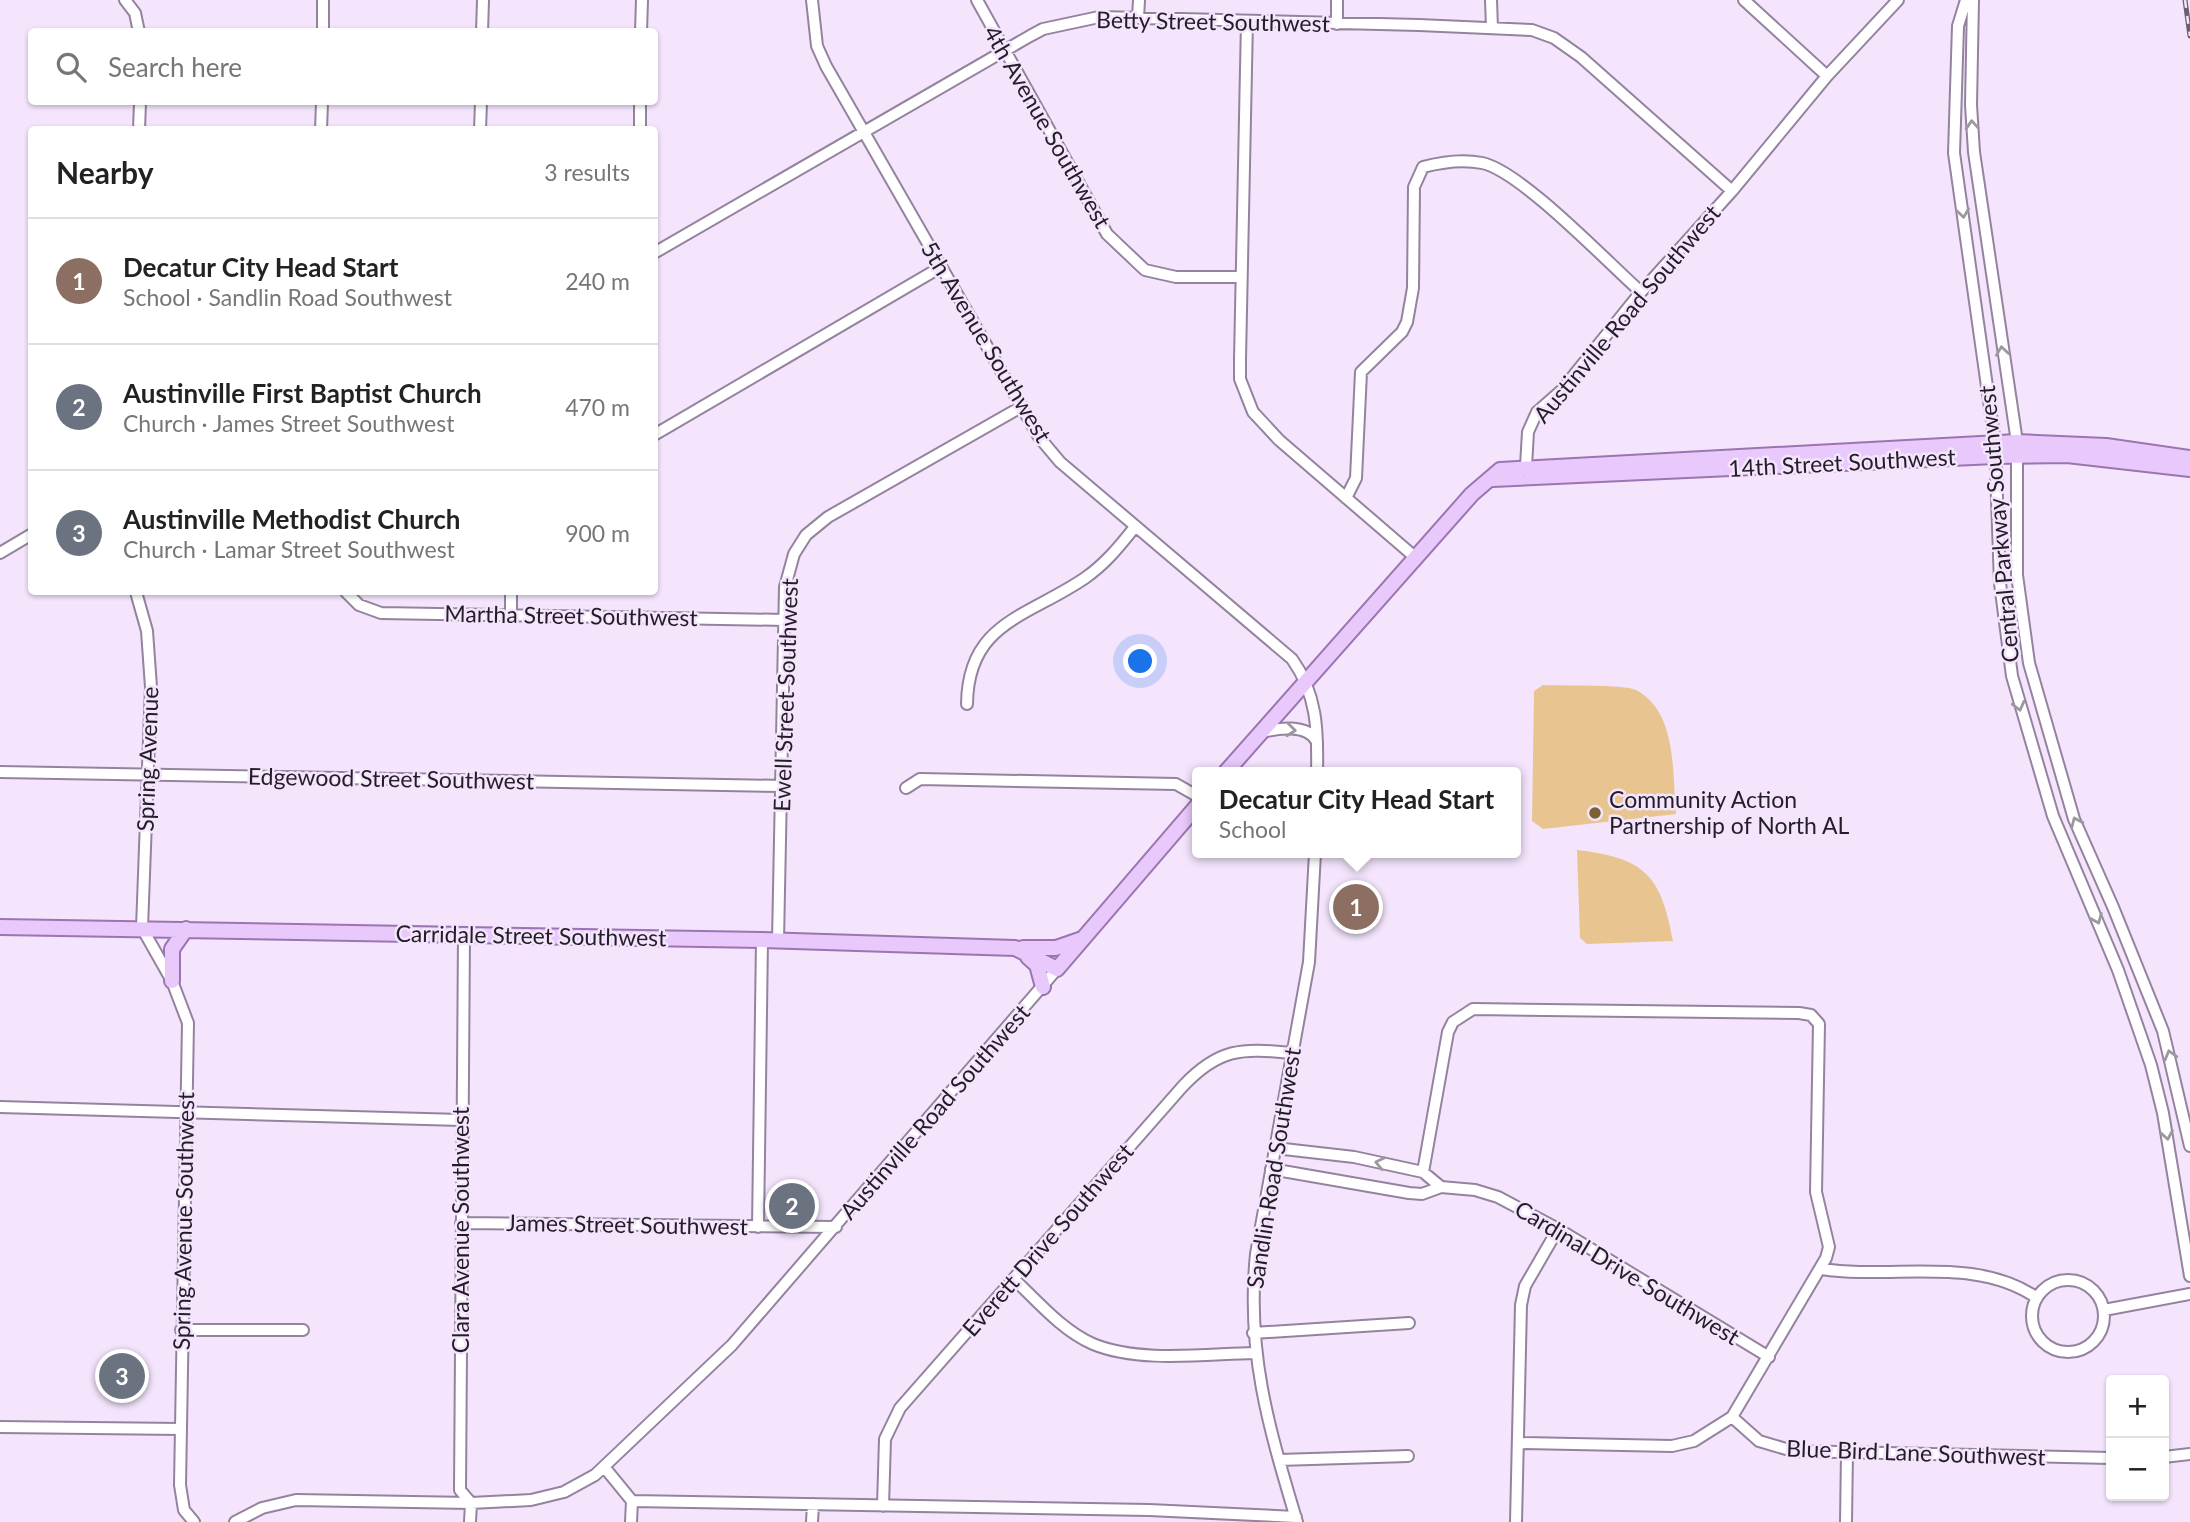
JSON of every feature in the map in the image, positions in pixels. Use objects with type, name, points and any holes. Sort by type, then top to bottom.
[{"type":"main road","name":"14th Street Southwest","points":[[1526,466],[2099,446],[2190,458]]},
{"type":"main road","name":"14th Street Southwest","points":[[1493,479],[1995,449]]},
{"type":"main road","name":"14th Street Southwest","points":[[2017,449],[2190,469]]},
{"type":"main road","points":[[1230,767],[1472,494],[1493,479],[1500,470],[1526,466]]},
{"type":"main road","name":"Austinville Road Southwest","points":[[1057,969],[1192,812]]},
{"type":"main road","name":"Carridale Street Southwest","points":[[0,927],[762,940],[1014,948],[1057,969]]},
{"type":"main road","points":[[172,981],[172,949],[186,929]]},
{"type":"main road","points":[[1014,948],[1056,948],[1083,938]]},
{"type":"main road","points":[[1014,948],[1037,965],[1043,987]]},
{"type":"street","points":[[125,0],[135,13],[138,28]]},
{"type":"street","points":[[323,0],[323,28]]},
{"type":"street","points":[[482,0],[482,28]]},
{"type":"street","points":[[642,0],[642,28]]},
{"type":"street","name":"5th Avenue Southwest","points":[[812,0],[817,46],[1039,437],[1060,463],[1134,528],[1292,659],[1307,680]]},
{"type":"street","name":"4th Avenue Southwest","points":[[977,0],[1002,51],[1107,234],[1145,270],[1177,277],[1241,277]]},
{"type":"street","points":[[1138,18],[1139,0]]},
{"type":"street","points":[[1337,0],[1337,24]]},
{"type":"street","points":[[1491,0],[1492,28]]},
{"type":"street","points":[[1744,0],[1827,76]]},
{"type":"street","name":"Austinville Road Southwest","points":[[1526,466],[1528,432],[1537,412],[1562,390],[1641,292],[1732,191],[1827,76],[1898,0]]},
{"type":"street","name":"Central Parkway Southwest","points":[[1966,0],[1958,26],[1955,58],[1954,153],[1995,449],[2000,583],[2012,676],[2053,816],[2118,970],[2151,1065],[2163,1113],[2190,1276]]},
{"type":"street","name":"Central Parkway Southwest","points":[[1973,0],[1970,105],[1973,152],[2017,449],[2017,575],[2037,697],[2074,820],[2113,906],[2163,1031],[2190,1146]]},
{"type":"street","name":"Betty Street Southwest","points":[[658,247],[1044,29],[1099,18],[1532,30],[1553,38],[1581,57],[1732,191]]},
{"type":"street","points":[[1247,21],[1240,379],[1244,394],[1252,411],[1279,440],[1416,558]]},
{"type":"street","points":[[139,126],[140,105]]},
{"type":"street","points":[[321,126],[322,105]]},
{"type":"street","points":[[480,126],[481,105]]},
{"type":"street","points":[[640,105],[640,126]]},
{"type":"street","points":[[1346,498],[1356,478],[1361,372],[1402,332],[1408,322],[1413,288],[1414,187],[1423,167],[1444,161],[1482,163],[1510,173],[1641,292]]},
{"type":"street","points":[[658,433],[941,267]]},
{"type":"street","name":"Ewell Street Southwest","points":[[778,941],[785,620],[788,575],[794,554],[806,535],[837,511],[1021,407]]},
{"type":"street","points":[[967,704],[970,669],[987,640],[1101,566],[1134,528]]},
{"type":"street","points":[[0,553],[28,536]]},
{"type":"street","name":"Spring Avenue","points":[[137,595],[150,653],[142,928]]},
{"type":"street","name":"Martha Street Southwest","points":[[349,595],[359,605],[381,613],[785,620]]},
{"type":"street","points":[[511,615],[512,595]]},
{"type":"street","points":[[1307,680],[1316,715],[1317,767]]},
{"type":"street","points":[[1259,733],[1278,729],[1298,730],[1312,734],[1318,743]]},
{"type":"street","name":"Edgewood Street Southwest","points":[[0,772],[783,786]]},
{"type":"street","points":[[906,789],[920,779],[1176,784],[1192,793]]},
{"type":"street","name":"Sandlin Road Southwest","points":[[1297,1520],[1279,1460],[1254,1353],[1253,1333],[1256,1254],[1311,943],[1315,858]]},
{"type":"street","name":"Spring Avenue Southwest","points":[[142,928],[172,981],[188,1023],[181,1330],[181,1497],[184,1510],[194,1522]]},
{"type":"street","name":"Clara Avenue Southwest","points":[[464,935],[460,1490],[471,1503],[470,1522]]},
{"type":"street","points":[[758,1227],[762,940]]},
{"type":"street","name":"Austinville Road Southwest","points":[[235,1522],[262,1508],[296,1500],[471,1503],[542,1498],[575,1487],[605,1468],[708,1370],[836,1227],[1057,969]]},
{"type":"street","points":[[1409,1193],[1418,1171],[1448,1032],[1453,1022],[1473,1009],[1811,1015],[1819,1024],[1821,1035],[1816,1192],[1829,1247],[1822,1269],[1732,1417],[1694,1441],[1672,1446],[1518,1443]]},
{"type":"street","name":"Everett Drive Southwest","points":[[883,1506],[883,1450],[894,1418],[1207,1063],[1238,1051],[1292,1053]]},
{"type":"street","points":[[0,1107],[461,1120]]},
{"type":"street","points":[[1275,1148],[1354,1157],[1418,1171],[1441,1187]]},
{"type":"street","name":"Cardinal Drive Southwest","points":[[1271,1168],[1409,1193],[1422,1194],[1441,1187],[1498,1197],[1558,1228],[1769,1357]]},
{"type":"street","name":"James Street Southwest","points":[[461,1223],[836,1227]]},
{"type":"street","points":[[1516,1522],[1517,1361],[1522,1295],[1558,1228]]},
{"type":"street","points":[[1822,1269],[1853,1274],[1980,1274],[2009,1280],[2037,1298]]},
{"type":"street","points":[[1014,1279],[1072,1331],[1113,1351],[1159,1355],[1254,1353]]},
{"type":"street","points":[[2076,1281],[2095,1292],[2104,1310],[2104,1324],[2099,1336],[2080,1351],[2067,1353],[2044,1344],[2036,1334],[2033,1309],[2037,1298],[2054,1283],[2076,1281]]},
{"type":"street","points":[[2104,1310],[2190,1294]]},
{"type":"street","points":[[1253,1333],[1409,1323]]},
{"type":"street","points":[[181,1330],[303,1330]]},
{"type":"street","name":"Blue Bird Lane Southwest","points":[[1732,1417],[1770,1446],[1793,1451],[2106,1458]]},
{"type":"street","points":[[0,1427],[181,1429]]},
{"type":"street","points":[[1846,1522],[1847,1452]]},
{"type":"street","points":[[2169,1456],[2190,1454]]},
{"type":"street","points":[[1279,1460],[1408,1456]]},
{"type":"street","points":[[605,1468],[632,1501],[631,1522]]},
{"type":"street","points":[[632,1501],[1251,1513],[1297,1520]]},
{"type":"street","points":[[812,1522],[813,1504]]},
{"type":"shaded area","points":[[1543,685],[1629,688],[1650,700],[1666,728],[1670,745],[1676,814],[1543,829],[1532,821],[1534,691]]},
{"type":"shaded area","points":[[1577,850],[1619,858],[1646,873],[1662,900],[1673,941],[1587,944],[1580,938]]},
{"type":"railway","points":[[2185,0],[2190,36]]},
{"type":"place","name":"Community Action Partnership of North AL","points":[[1595,813]]},
{"type":"place","name":"Decatur City Head Start","points":[[1356,907]]},
{"type":"place","name":"Austinville First Baptist Church","points":[[792,1206]]},
{"type":"place","name":"Austinville Methodist Church","points":[[122,1376]]}]
